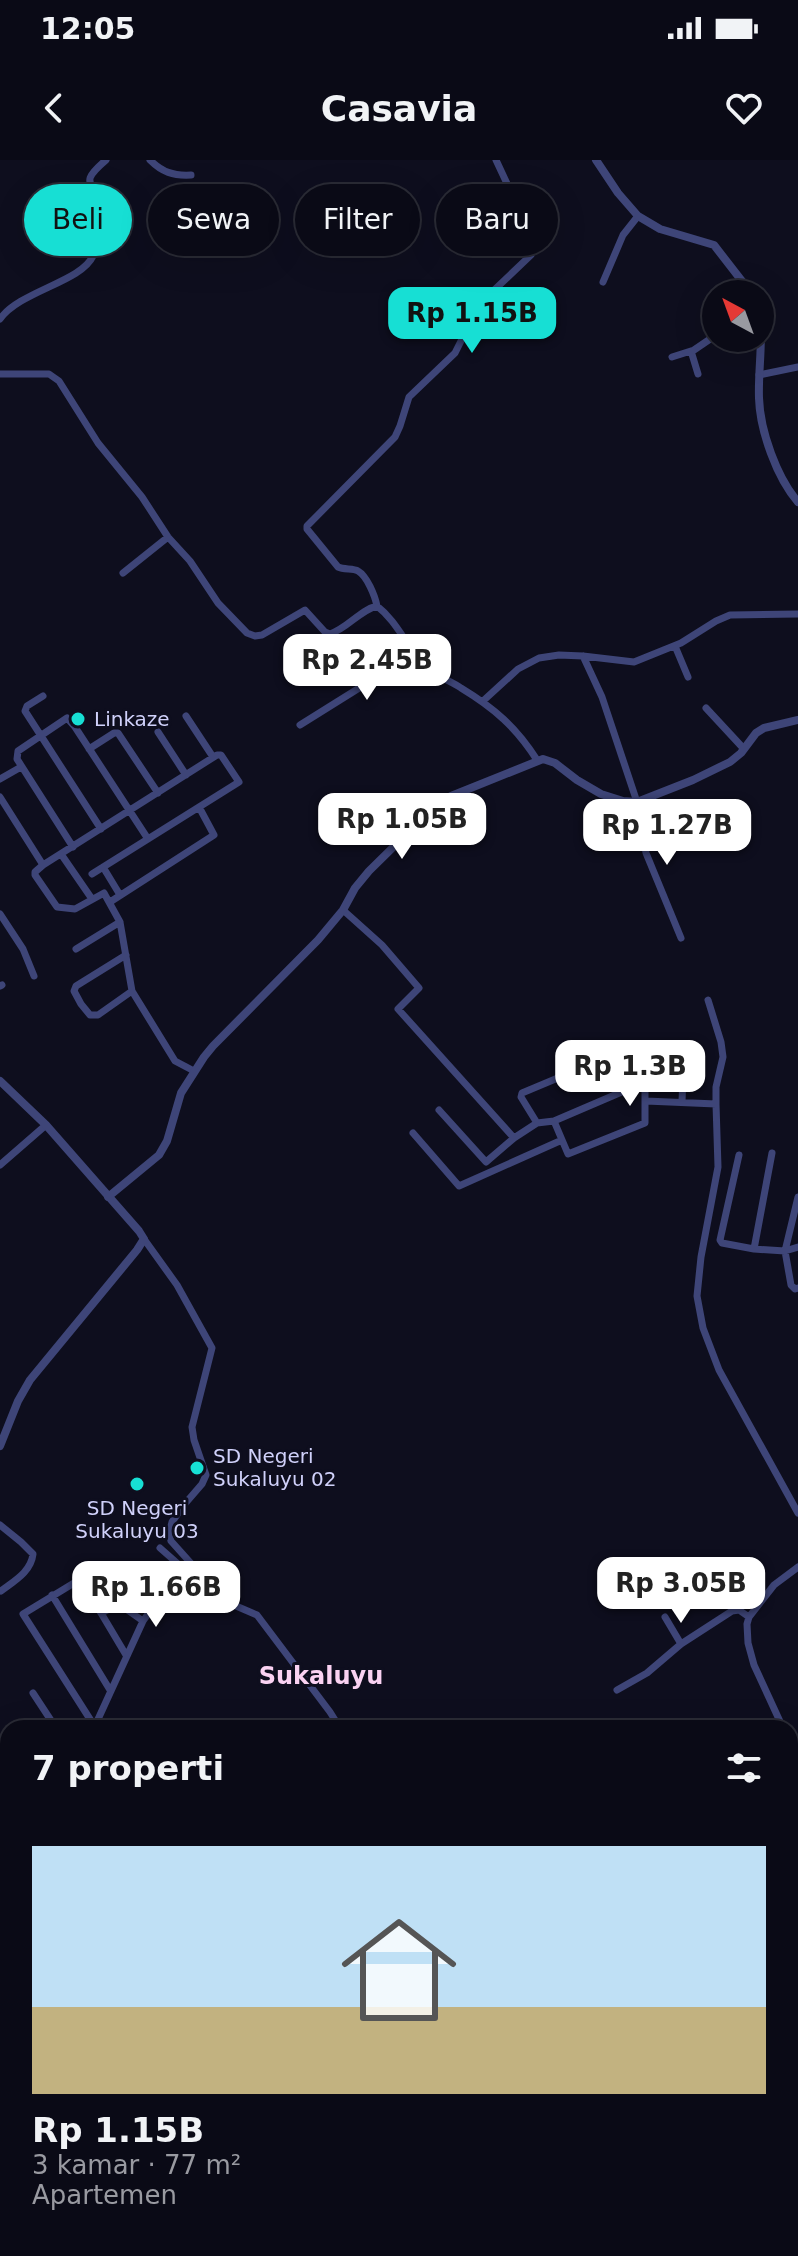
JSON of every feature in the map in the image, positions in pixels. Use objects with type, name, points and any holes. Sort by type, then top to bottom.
[{"type":"street","points":[[0,319],[19,301],[66,278],[90,261],[102,214],[89,179],[92,172],[106,160]]},
{"type":"street","points":[[150,160],[170,174],[191,175]]},
{"type":"street","points":[[496,160],[525,222],[524,241],[531,255],[490,294],[472,319],[455,353],[411,393],[395,437],[307,526],[338,567],[355,569],[360,573],[377,606],[430,670],[483,701],[517,732],[537,760]]},
{"type":"street","points":[[596,160],[638,216],[660,229],[714,245],[741,280]]},
{"type":"street","points":[[603,282],[623,235],[638,216]]},
{"type":"street","points":[[672,357],[702,344]]},
{"type":"street","points":[[691,351],[698,374]]},
{"type":"street","points":[[760,352],[760,412],[781,479],[798,502]]},
{"type":"street","points":[[759,375],[798,367]]},
{"type":"street","points":[[0,374],[49,374],[56,378],[98,443],[142,497],[168,537],[190,561],[218,603],[251,635],[262,635],[302,610],[308,611],[330,634],[377,606]]},
{"type":"street","points":[[123,573],[168,537]]},
{"type":"street","points":[[483,701],[511,674],[527,663],[548,656],[583,656],[634,662],[675,646],[730,615],[798,614]]},
{"type":"street","points":[[675,646],[688,677]]},
{"type":"street","points":[[300,725],[380,675],[412,648]]},
{"type":"street","points":[[583,656],[602,697],[637,802],[646,853],[681,938]]},
{"type":"street","points":[[43,696],[27,706],[25,711],[101,829]]},
{"type":"street","points":[[706,708],[744,749]]},
{"type":"street","points":[[186,716],[213,757]]},
{"type":"street","points":[[73,847],[17,759],[18,751],[69,719],[148,839]]},
{"type":"street","points":[[108,1197],[153,1161],[164,1147],[177,1103],[194,1071],[213,1046],[309,950],[343,910],[362,879],[441,803],[461,791],[546,759],[601,794],[637,802],[730,762],[764,728],[798,720]]},
{"type":"street","points":[[158,732],[186,775]]},
{"type":"street","points":[[89,749],[118,733],[158,793]]},
{"type":"street","points":[[92,874],[239,781],[221,755],[213,757],[35,872],[57,907],[66,910],[75,909],[104,893],[120,922],[132,991],[175,1061],[194,1071]]},
{"type":"street","points":[[0,779],[21,767]]},
{"type":"street","points":[[0,797],[43,865]]},
{"type":"street","points":[[110,902],[214,835],[199,807]]},
{"type":"street","points":[[61,854],[92,899]]},
{"type":"street","points":[[103,867],[120,895]]},
{"type":"street","points":[[343,910],[382,945],[419,988],[398,1009],[514,1138]]},
{"type":"street","points":[[0,914],[23,949],[34,976]]},
{"type":"street","points":[[76,949],[120,922]]},
{"type":"street","points":[[126,955],[76,986],[74,991],[90,1015],[98,1015],[132,991]]},
{"type":"street","points":[[708,1000],[723,1049],[716,1104],[718,1167],[698,1279],[699,1310],[719,1370],[798,1513]]},
{"type":"street","points":[[537,1123],[521,1097],[524,1091],[631,1050],[646,1073],[645,1123],[568,1154],[554,1121]]},
{"type":"street","points":[[682,1102],[683,1075]]},
{"type":"street","points":[[0,1081],[46,1125],[144,1239],[177,1285],[212,1348],[192,1427],[206,1475],[172,1522],[171,1541],[236,1606],[257,1615],[335,1720]]},
{"type":"street","points":[[480,1177],[486,1162],[537,1123],[554,1121],[645,1082]]},
{"type":"street","points":[[646,1101],[716,1104]]},
{"type":"street","points":[[439,1110],[486,1162]]},
{"type":"street","points":[[0,1165],[46,1125]]},
{"type":"street","points":[[413,1133],[459,1186],[562,1140]]},
{"type":"street","points":[[754,1249],[772,1153]]},
{"type":"street","points":[[739,1155],[720,1240],[754,1249],[785,1251],[798,1247]]},
{"type":"street","points":[[798,1197],[785,1251],[791,1285],[798,1288]]},
{"type":"street","points":[[0,1446],[30,1380],[144,1239]]},
{"type":"street","points":[[0,1525],[33,1554],[33,1561],[27,1570],[1,1591]]},
{"type":"street","points":[[97,1720],[143,1621],[180,1570],[180,1566],[160,1548]]},
{"type":"street","points":[[779,1720],[750,1655],[747,1632],[749,1617],[774,1585],[798,1567]]},
{"type":"street","points":[[83,1585],[107,1569]]},
{"type":"street","points":[[141,1575],[163,1593]]},
{"type":"street","points":[[89,1720],[23,1614],[74,1583],[83,1585],[126,1655]]},
{"type":"street","points":[[52,1595],[110,1690]]},
{"type":"street","points":[[101,1613],[119,1604],[143,1621]]},
{"type":"street","points":[[617,1690],[647,1673],[681,1644],[734,1610],[749,1617]]},
{"type":"street","points":[[665,1617],[681,1644]]},
{"type":"street","points":[[33,1693],[51,1720]]},
{"type":"place","name":"Linkaze","points":[[78,719]]},
{"type":"place","name":"SD Negeri Sukaluyu 02","points":[[197,1468]]},
{"type":"place","name":"SD Negeri Sukaluyu 03","points":[[137,1484]]},
{"type":"district","name":"Sukaluyu","points":[[321,1676]]}]
